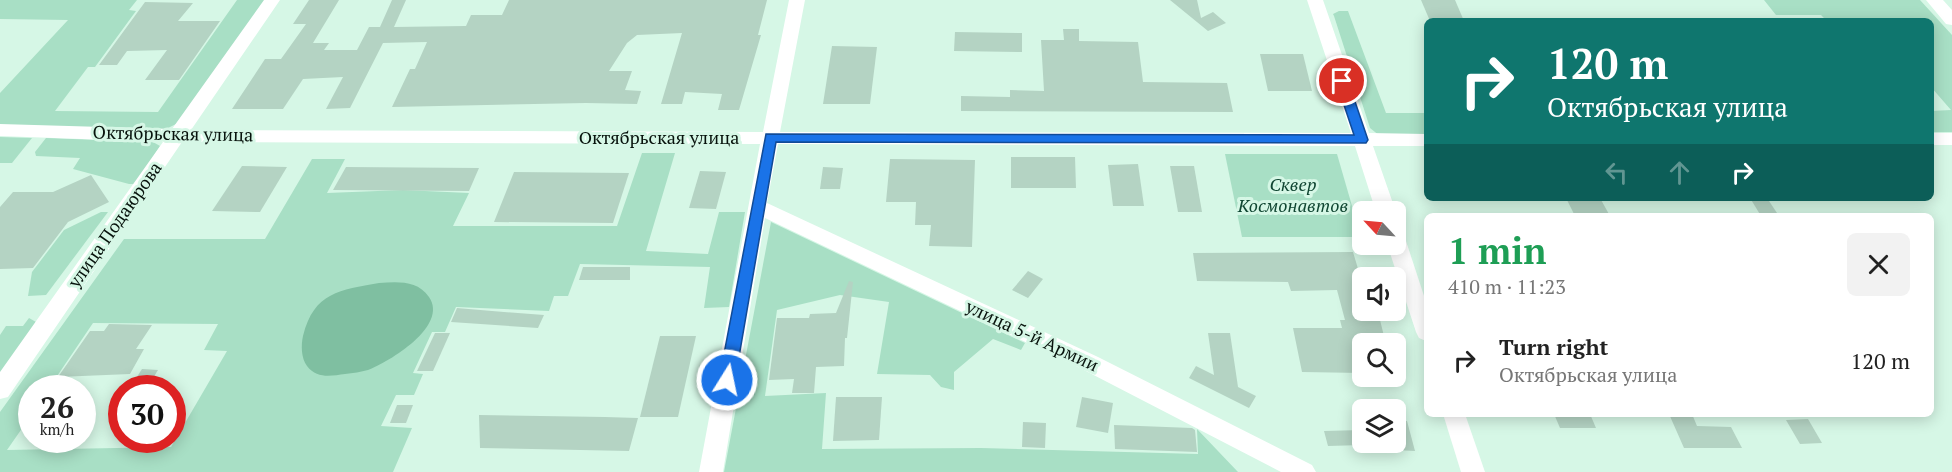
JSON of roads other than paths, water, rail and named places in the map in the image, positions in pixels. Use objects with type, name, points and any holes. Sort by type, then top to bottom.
[{"type":"street","name":"улица Подаюрова","points":[[0,390],[272,0]]},
{"type":"street","points":[[711,472],[757,206],[797,0]]},
{"type":"street","points":[[1315,0],[1382,201]]},
{"type":"street","points":[[1934,0],[1952,20]]},
{"type":"street","name":"Октябрьская улица","points":[[0,130],[178,136],[1424,140]]},
{"type":"street","points":[[1934,139],[1952,139]]},
{"type":"street","name":"улица 5-й Армии","points":[[757,206],[1090,363],[1304,472]]},
{"type":"street","points":[[1401,255],[1424,326]]},
{"type":"street","points":[[1455,417],[1473,472]]},
{"type":"park label","name":"Сквер Космонавтов","points":[[1293,195]]}]
